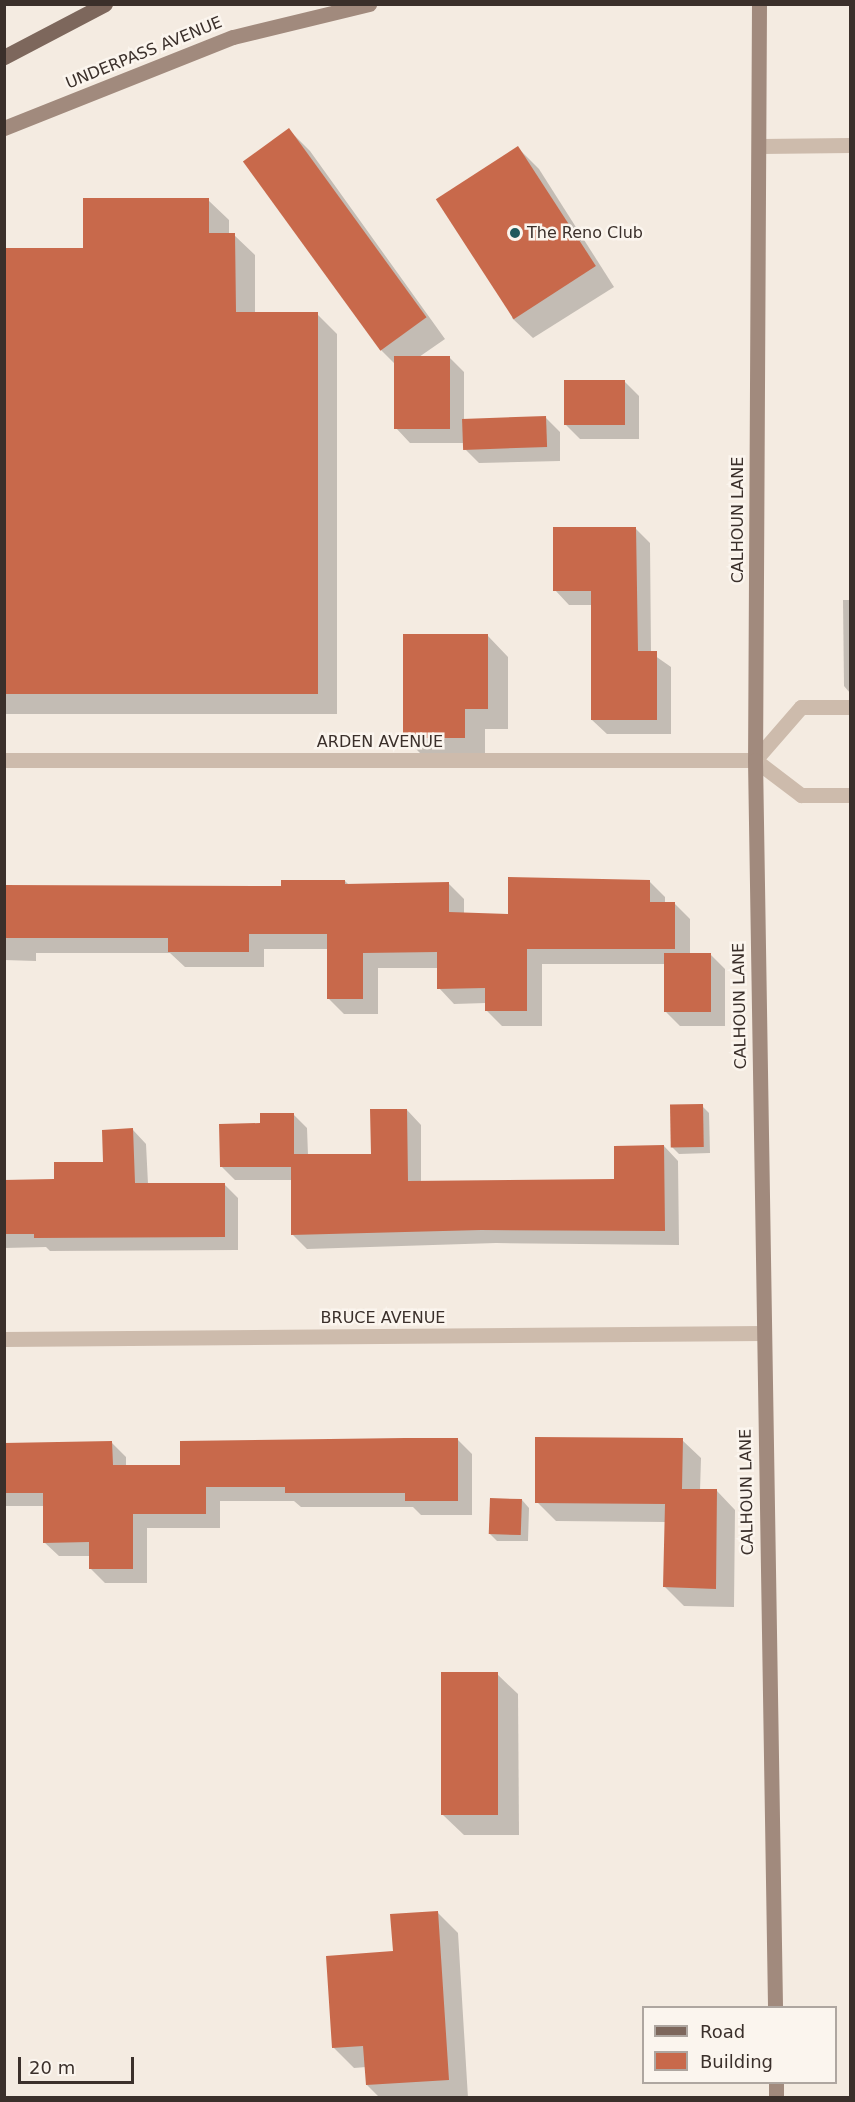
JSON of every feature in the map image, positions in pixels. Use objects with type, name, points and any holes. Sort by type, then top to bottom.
[{"type":"main road","points":[[4,57],[105,4]]},
{"type":"street","name":"UNDERPASS AVENUE","points":[[4,128],[233,37],[369,4]]},
{"type":"street","name":"CALHOUN LANE","points":[[759,4],[755,760],[762,1334],[775,2006]]},
{"type":"street","points":[[759,146],[850,145]]},
{"type":"street","points":[[850,707],[801,707],[755,760],[801,795],[850,795]]},
{"type":"street","name":"ARDEN AVENUE","points":[[4,760],[755,760]]},
{"type":"street","name":"BRUCE AVENUE","points":[[4,1339],[762,1334]]},
{"type":"building","points":[[289,128],[427,317],[380,351],[243,162]]},
{"type":"building","points":[[518,146],[596,266],[514,319],[436,199]]},
{"type":"building","points":[[83,198],[209,198],[209,233],[235,233],[236,312],[318,312],[318,694],[4,694],[4,248],[83,248]]},
{"type":"building","points":[[394,356],[450,356],[450,429],[394,429]]},
{"type":"building","points":[[564,380],[625,380],[625,425],[564,425]]},
{"type":"building","points":[[546,416],[547,447],[463,450],[462,419]]},
{"type":"building","points":[[553,527],[636,527],[638,651],[657,651],[657,720],[591,720],[591,591],[553,591]]},
{"type":"building","points":[[403,634],[488,634],[488,709],[465,709],[465,738],[403,738]]},
{"type":"building","points":[[508,877],[650,880],[650,902],[675,902],[675,949],[527,949],[527,1011],[485,1011],[485,988],[437,989],[437,952],[363,953],[363,999],[327,999],[327,934],[249,934],[249,952],[168,952],[168,938],[4,938],[4,885],[281,886],[281,880],[345,880],[345,884],[449,882],[449,912],[508,914]]},
{"type":"building","points":[[664,953],[711,953],[711,1012],[664,1012]]},
{"type":"building","points":[[703,1104],[704,1147],[671,1148],[670,1105]]},
{"type":"building","points":[[370,1109],[407,1109],[408,1181],[614,1179],[614,1146],[664,1145],[665,1231],[481,1230],[291,1235],[291,1167],[220,1167],[219,1124],[260,1123],[260,1113],[294,1113],[294,1154],[371,1154]]},
{"type":"building","points":[[133,1128],[135,1183],[225,1183],[225,1237],[34,1238],[34,1234],[4,1234],[4,1180],[54,1179],[54,1162],[103,1162],[102,1130]]},
{"type":"building","points":[[535,1437],[683,1438],[682,1489],[717,1489],[716,1589],[663,1587],[665,1504],[535,1503]]},
{"type":"building","points":[[458,1438],[458,1501],[405,1501],[405,1493],[285,1493],[285,1487],[206,1487],[206,1514],[133,1514],[133,1569],[89,1569],[89,1542],[43,1543],[43,1493],[4,1493],[4,1443],[112,1441],[113,1465],[180,1465],[180,1441]]},
{"type":"building","points":[[490,1498],[522,1499],[521,1535],[489,1534]]},
{"type":"building","points":[[441,1672],[498,1672],[498,1815],[441,1815]]},
{"type":"building","points":[[438,1911],[449,2080],[366,2085],[363,2046],[332,2048],[326,1956],[393,1951],[390,1914]]},
{"type":"place","name":"The Reno Club","points":[[515,233]]}]
